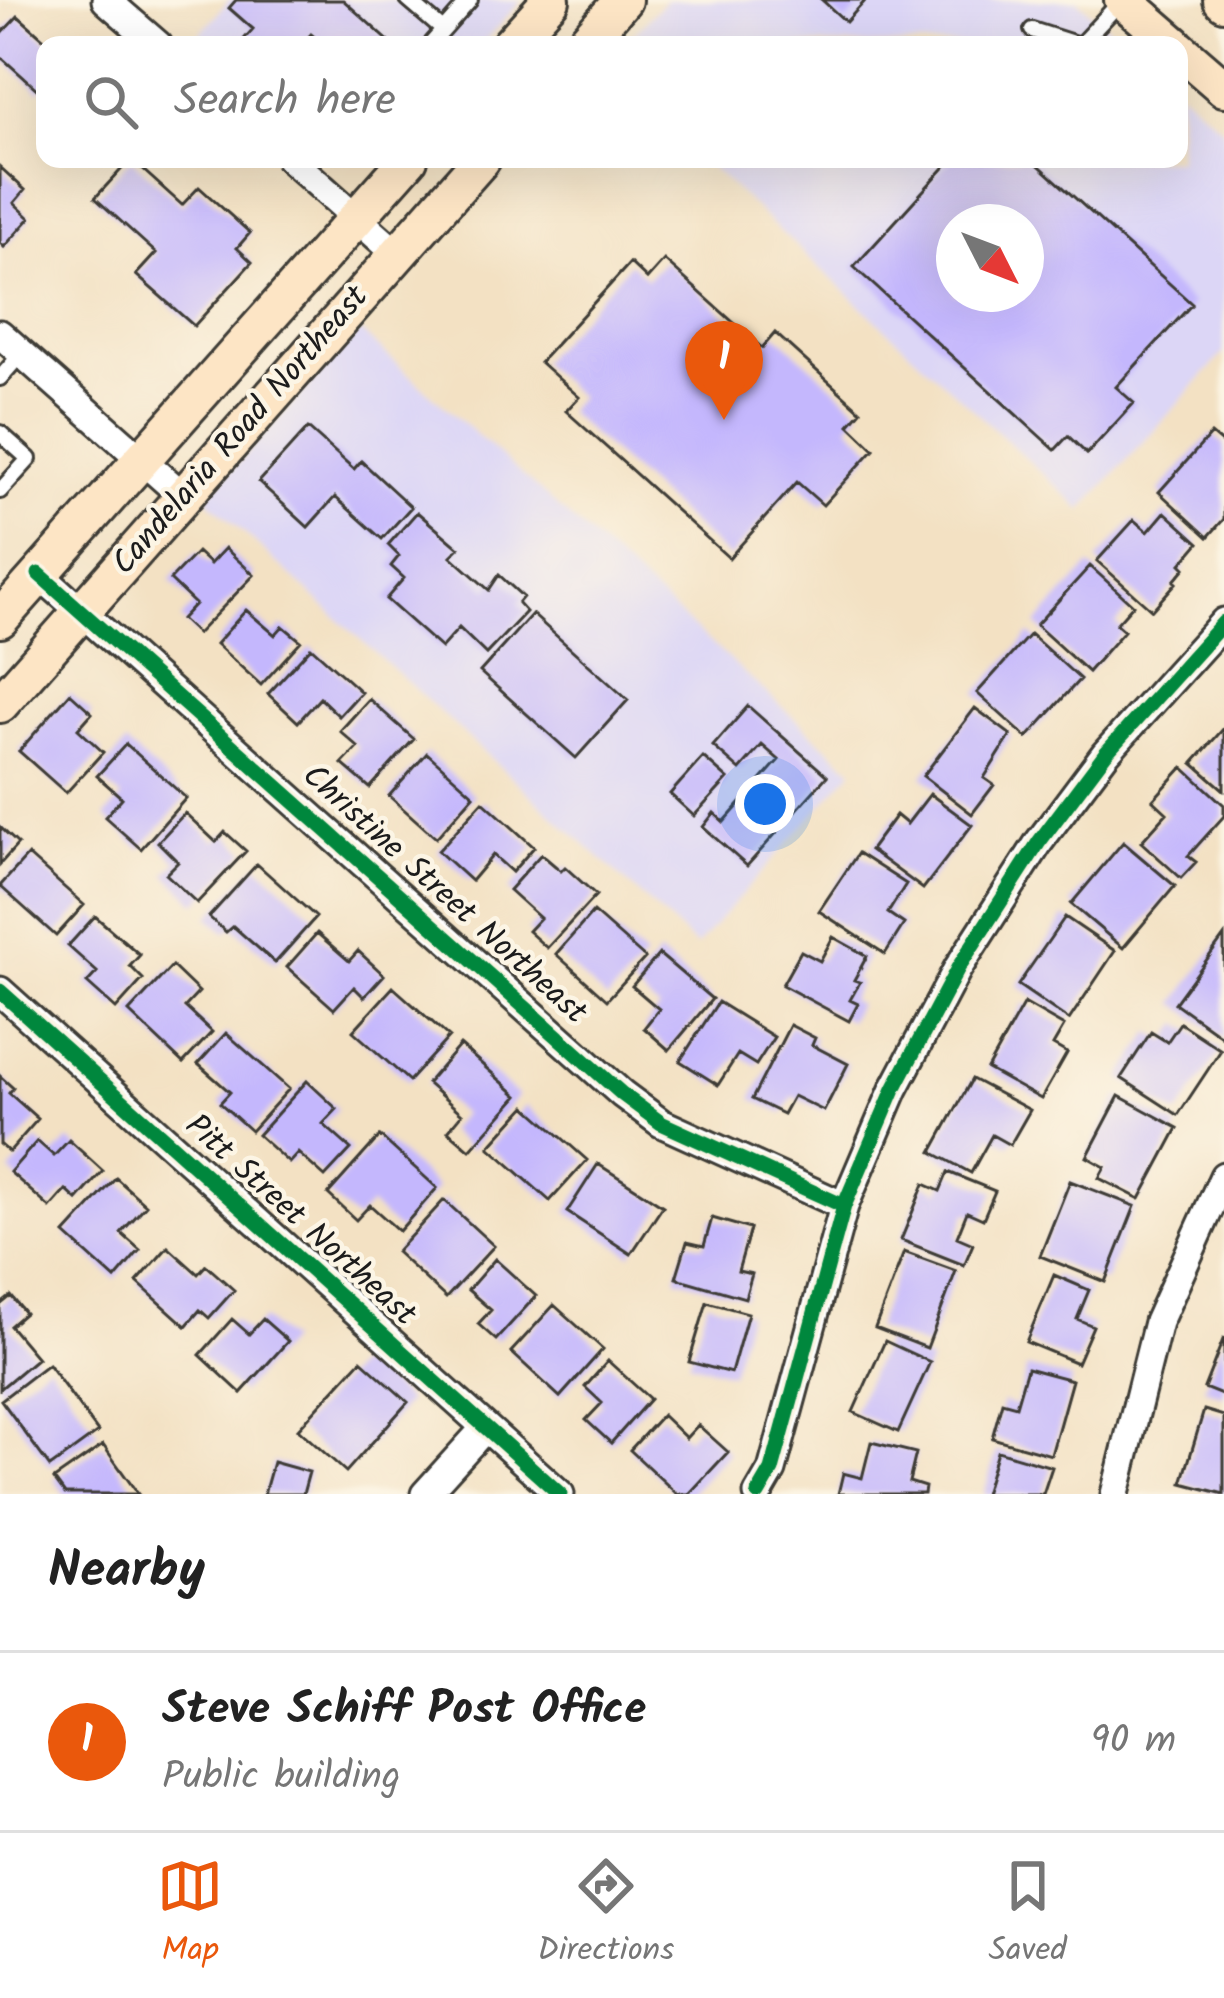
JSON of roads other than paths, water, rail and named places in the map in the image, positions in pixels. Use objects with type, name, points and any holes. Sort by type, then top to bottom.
[{"type":"main road","points":[[518,36],[551,0]]},
{"type":"main road","points":[[591,36],[623,0]]},
{"type":"main road","points":[[1123,0],[1164,36]]},
{"type":"main road","points":[[1188,57],[1224,88]]},
{"type":"main road","name":"Candelaria Road Northeast","points":[[0,619],[401,168]]},
{"type":"main road","name":"Candelaria Road Northeast","points":[[0,704],[474,168]]},
{"type":"street","points":[[106,0],[148,36]]},
{"type":"street","points":[[300,168],[397,254]]},
{"type":"street","points":[[0,334],[183,496]]},
{"type":"street","name":"Christine Street Northeast","points":[[39,574],[622,1094],[661,1123],[844,1205]]},
{"type":"street","points":[[758,1494],[772,1470],[844,1205],[894,1089],[958,968],[1105,754],[1224,622]]},
{"type":"street","name":"Pitt Street Northeast","points":[[0,991],[560,1494]]},
{"type":"street","points":[[1115,1494],[1158,1322],[1224,1176]]},
{"type":"street","points":[[425,1494],[485,1428]]},
{"type":"lane","points":[[408,0],[443,30]]},
{"type":"lane","points":[[438,36],[470,0]]},
{"type":"lane","points":[[1088,36],[1123,0]]},
{"type":"lane","points":[[1032,30],[1051,36]]},
{"type":"lane","points":[[0,378],[22,353]]},
{"type":"lane","points":[[0,433],[29,459],[0,491]]},
{"type":"place","name":"Steve Schiff Post Office","points":[[724,420]]}]
